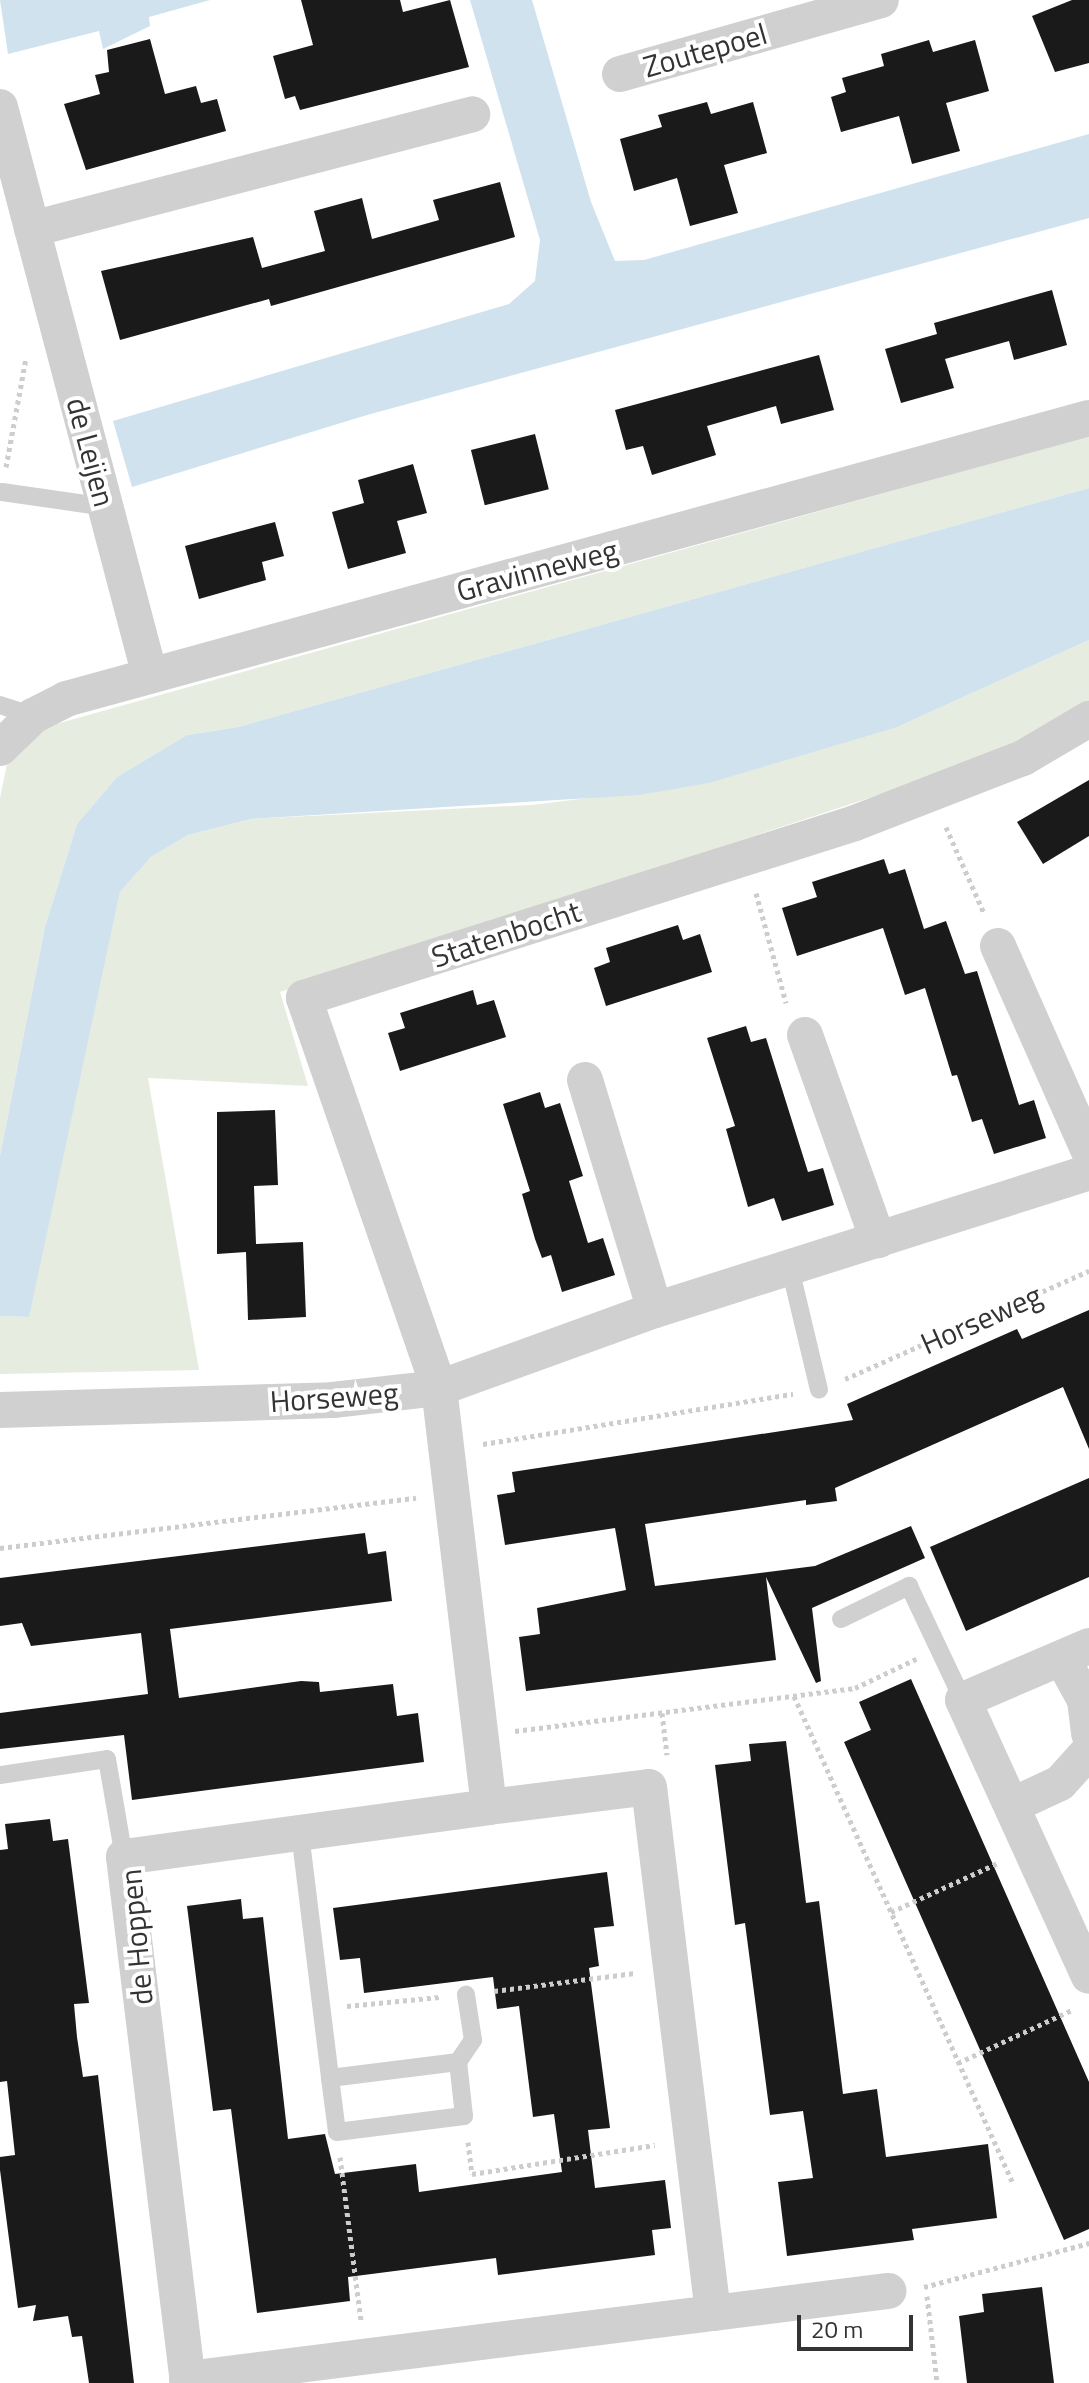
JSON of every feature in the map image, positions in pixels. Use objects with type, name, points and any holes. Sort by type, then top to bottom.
[{"type":"street","name":"Zoutepoel","points":[[620,74],[881,0]]},
{"type":"street","name":"de Leijen","points":[[0,107],[150,676]]},
{"type":"street","points":[[32,229],[472,114]]},
{"type":"street","name":"Gravinneweg","points":[[0,748],[16,710],[66,699],[1089,418]]},
{"type":"street","name":"Statenbocht","points":[[439,1388],[304,998],[746,858],[931,794],[1023,758],[1089,719]]},
{"type":"street","points":[[998,946],[1089,1151]]},
{"type":"street","points":[[805,1035],[878,1240]]},
{"type":"street","points":[[585,1080],[655,1310]]},
{"type":"street","name":"Horseweg","points":[[0,1410],[333,1400],[439,1388],[655,1310],[1089,1172]]},
{"type":"street","points":[[439,1388],[456,1493],[489,1807]]},
{"type":"street","points":[[1089,1734],[1076,1652],[963,1700],[1089,1976]]},
{"type":"street","points":[[1013,1805],[1060,1783],[1089,1751]]},
{"type":"street","name":"de Hoppen","points":[[713,2313],[649,1787],[124,1857],[188,2381],[888,2291]]},
{"type":"lane","points":[[2,492],[106,507]]},
{"type":"lane","points":[[790,1268],[819,1390]]},
{"type":"lane","points":[[841,1619],[909,1586],[963,1700]]},
{"type":"lane","points":[[0,1775],[107,1759],[124,1857]]},
{"type":"lane","points":[[300,1833],[337,2132],[464,2116],[458,2062],[473,2040],[466,1995]]},
{"type":"lane","points":[[330,2078],[458,2062]]},
{"type":"path","points":[[2,492],[29,342]]},
{"type":"path","points":[[931,794],[998,946]]},
{"type":"path","points":[[746,858],[788,1008],[805,1035]]},
{"type":"path","name":"Horseweg","points":[[450,1449],[819,1390],[1089,1271]]},
{"type":"path","points":[[0,1548],[456,1493]]},
{"type":"path","points":[[481,1735],[855,1688],[938,1649]]},
{"type":"path","points":[[794,1696],[1012,2181]]},
{"type":"path","points":[[890,1912],[1032,1848]]},
{"type":"path","points":[[958,2063],[1089,2002]]},
{"type":"path","points":[[464,2116],[472,2174],[692,2140]]},
{"type":"path","points":[[337,2132],[365,2359]]},
{"type":"path","points":[[888,2291],[925,2287],[1089,2243]]},
{"type":"path","points":[[925,2287],[937,2383]]},
{"type":"shaded area","points":[[1089,436],[1089,488],[238,727],[187,735],[117,777],[77,824],[45,927],[0,1156],[0,798],[7,764],[24,733]]},
{"type":"shaded area","points":[[1089,640],[1089,705],[969,765],[280,992],[308,1086],[148,1078],[199,1370],[0,1374],[0,1316],[28,1317],[120,892],[151,857],[188,835],[251,819],[532,805],[708,783],[895,728]]},
{"type":"water","points":[[0,0],[210,0],[149,17],[150,26],[103,49],[99,31],[8,54]]},
{"type":"water","points":[[470,0],[532,0],[591,202],[615,261],[644,260],[1089,134],[1089,218],[367,415],[132,487],[113,421],[509,304],[535,281],[540,240]]},
{"type":"water","points":[[1089,488],[1089,640],[895,728],[709,783],[639,795],[251,819],[188,835],[151,857],[120,892],[29,1317],[0,1316],[0,1156],[45,927],[77,824],[117,777],[187,735],[238,727]]},
{"type":"building","points":[[301,0],[400,0],[403,12],[450,0],[469,67],[300,110],[295,96],[285,99],[273,56],[313,45]]},
{"type":"building","points":[[1072,0],[1089,0],[1089,63],[1055,72],[1032,16]]},
{"type":"building","points":[[150,39],[165,94],[196,86],[201,103],[217,99],[226,131],[86,170],[64,104],[100,94],[95,75],[109,72],[107,50]]},
{"type":"building","points":[[929,40],[933,52],[975,40],[989,91],[946,103],[960,151],[912,164],[899,116],[841,132],[831,97],[846,92],[842,78],[884,66],[881,54]]},
{"type":"building","points":[[707,102],[711,114],[753,102],[767,153],[724,165],[738,213],[690,226],[677,178],[634,191],[620,139],[662,127],[658,115]]},
{"type":"building","points":[[500,182],[515,237],[271,306],[269,299],[120,340],[101,271],[253,237],[262,268],[325,251],[314,211],[362,198],[372,239],[439,220],[433,200]]},
{"type":"building","points":[[1052,290],[1067,345],[1014,360],[1009,341],[945,359],[954,388],[901,403],[885,349],[937,334],[934,323]]},
{"type":"building","points":[[819,355],[834,410],[781,424],[776,406],[707,426],[716,455],[652,475],[643,446],[626,450],[615,410]]},
{"type":"building","points":[[535,434],[549,489],[485,505],[471,450]]},
{"type":"building","points":[[413,464],[427,513],[397,521],[406,553],[348,569],[332,512],[364,503],[358,480]]},
{"type":"building","points":[[275,522],[284,556],[262,562],[266,580],[199,599],[185,546]]},
{"type":"building","points":[[1089,780],[1089,836],[1043,864],[1017,822]]},
{"type":"building","points":[[884,859],[889,874],[905,869],[924,929],[946,921],[965,974],[977,971],[1019,1105],[1034,1100],[1046,1138],[994,1154],[982,1119],[972,1122],[957,1075],[952,1076],[925,988],[905,995],[883,928],[797,956],[782,908],[817,897],[812,882]]},
{"type":"building","points":[[678,925],[683,940],[700,934],[712,972],[606,1006],[594,968],[610,962],[606,948]]},
{"type":"building","points":[[473,990],[477,1005],[494,1000],[506,1037],[400,1071],[388,1033],[405,1028],[400,1013]]},
{"type":"building","points":[[746,1026],[751,1042],[766,1038],[808,1172],[823,1168],[834,1205],[782,1221],[774,1198],[748,1207],[726,1129],[735,1126],[707,1038]]},
{"type":"building","points":[[540,1092],[545,1108],[560,1103],[583,1176],[569,1181],[588,1243],[603,1238],[615,1275],[562,1292],[551,1255],[542,1258],[535,1239],[522,1194],[530,1191],[503,1104]]},
{"type":"building","points":[[275,1110],[278,1185],[254,1186],[256,1244],[303,1242],[306,1317],[248,1320],[246,1252],[217,1254],[217,1112]]},
{"type":"building","points":[[1089,1310],[1089,1449],[1063,1387],[835,1488],[837,1501],[806,1505],[806,1500],[645,1524],[655,1586],[815,1566],[911,1526],[925,1558],[812,1608],[821,1681],[816,1683],[766,1577],[776,1660],[526,1691],[519,1637],[540,1634],[537,1608],[626,1590],[615,1528],[505,1545],[497,1495],[515,1492],[512,1472],[853,1420],[847,1404],[1017,1329],[1022,1339]]},
{"type":"building","points":[[1089,1478],[1089,1577],[966,1631],[930,1547]]},
{"type":"building","points":[[365,1533],[368,1554],[386,1551],[392,1601],[170,1629],[179,1698],[301,1681],[319,1682],[320,1692],[393,1684],[397,1716],[418,1713],[424,1762],[132,1800],[124,1735],[0,1749],[0,1713],[148,1694],[141,1633],[31,1646],[22,1623],[0,1626],[0,1578]]},
{"type":"building","points":[[911,1679],[1089,2082],[1089,2229],[1064,2240],[844,1742],[871,1730],[859,1702]]},
{"type":"building","points":[[786,1741],[806,1903],[819,1901],[843,2094],[877,2089],[886,2157],[988,2144],[997,2218],[912,2229],[914,2240],[787,2256],[778,2182],[813,2178],[803,2111],[770,2115],[745,1923],[735,1925],[715,1765],[751,1761],[749,1744]]},
{"type":"building","points":[[50,1819],[53,1841],[68,1839],[89,2003],[74,2004],[77,2037],[83,2077],[98,2075],[134,2383],[89,2383],[82,2336],[72,2337],[68,2316],[33,2321],[36,2305],[18,2308],[0,2170],[0,2157],[15,2155],[7,2081],[0,2082],[0,1850],[8,1849],[5,1824]]},
{"type":"building","points":[[607,1872],[614,1926],[594,1928],[599,1966],[589,1968],[610,2128],[588,2130],[595,2188],[665,2180],[671,2228],[652,2230],[655,2255],[498,2275],[496,2258],[348,2277],[350,2301],[257,2313],[231,2109],[213,2111],[187,1906],[241,1899],[243,1919],[263,1917],[288,2139],[325,2134],[335,2174],[416,2164],[419,2192],[562,2172],[554,2114],[533,2117],[519,2006],[497,2009],[493,1977],[364,1993],[360,1958],[340,1960],[333,1908]]},
{"type":"building","points":[[1042,2287],[1054,2383],[967,2383],[959,2316],[984,2312],[982,2294]]}]
